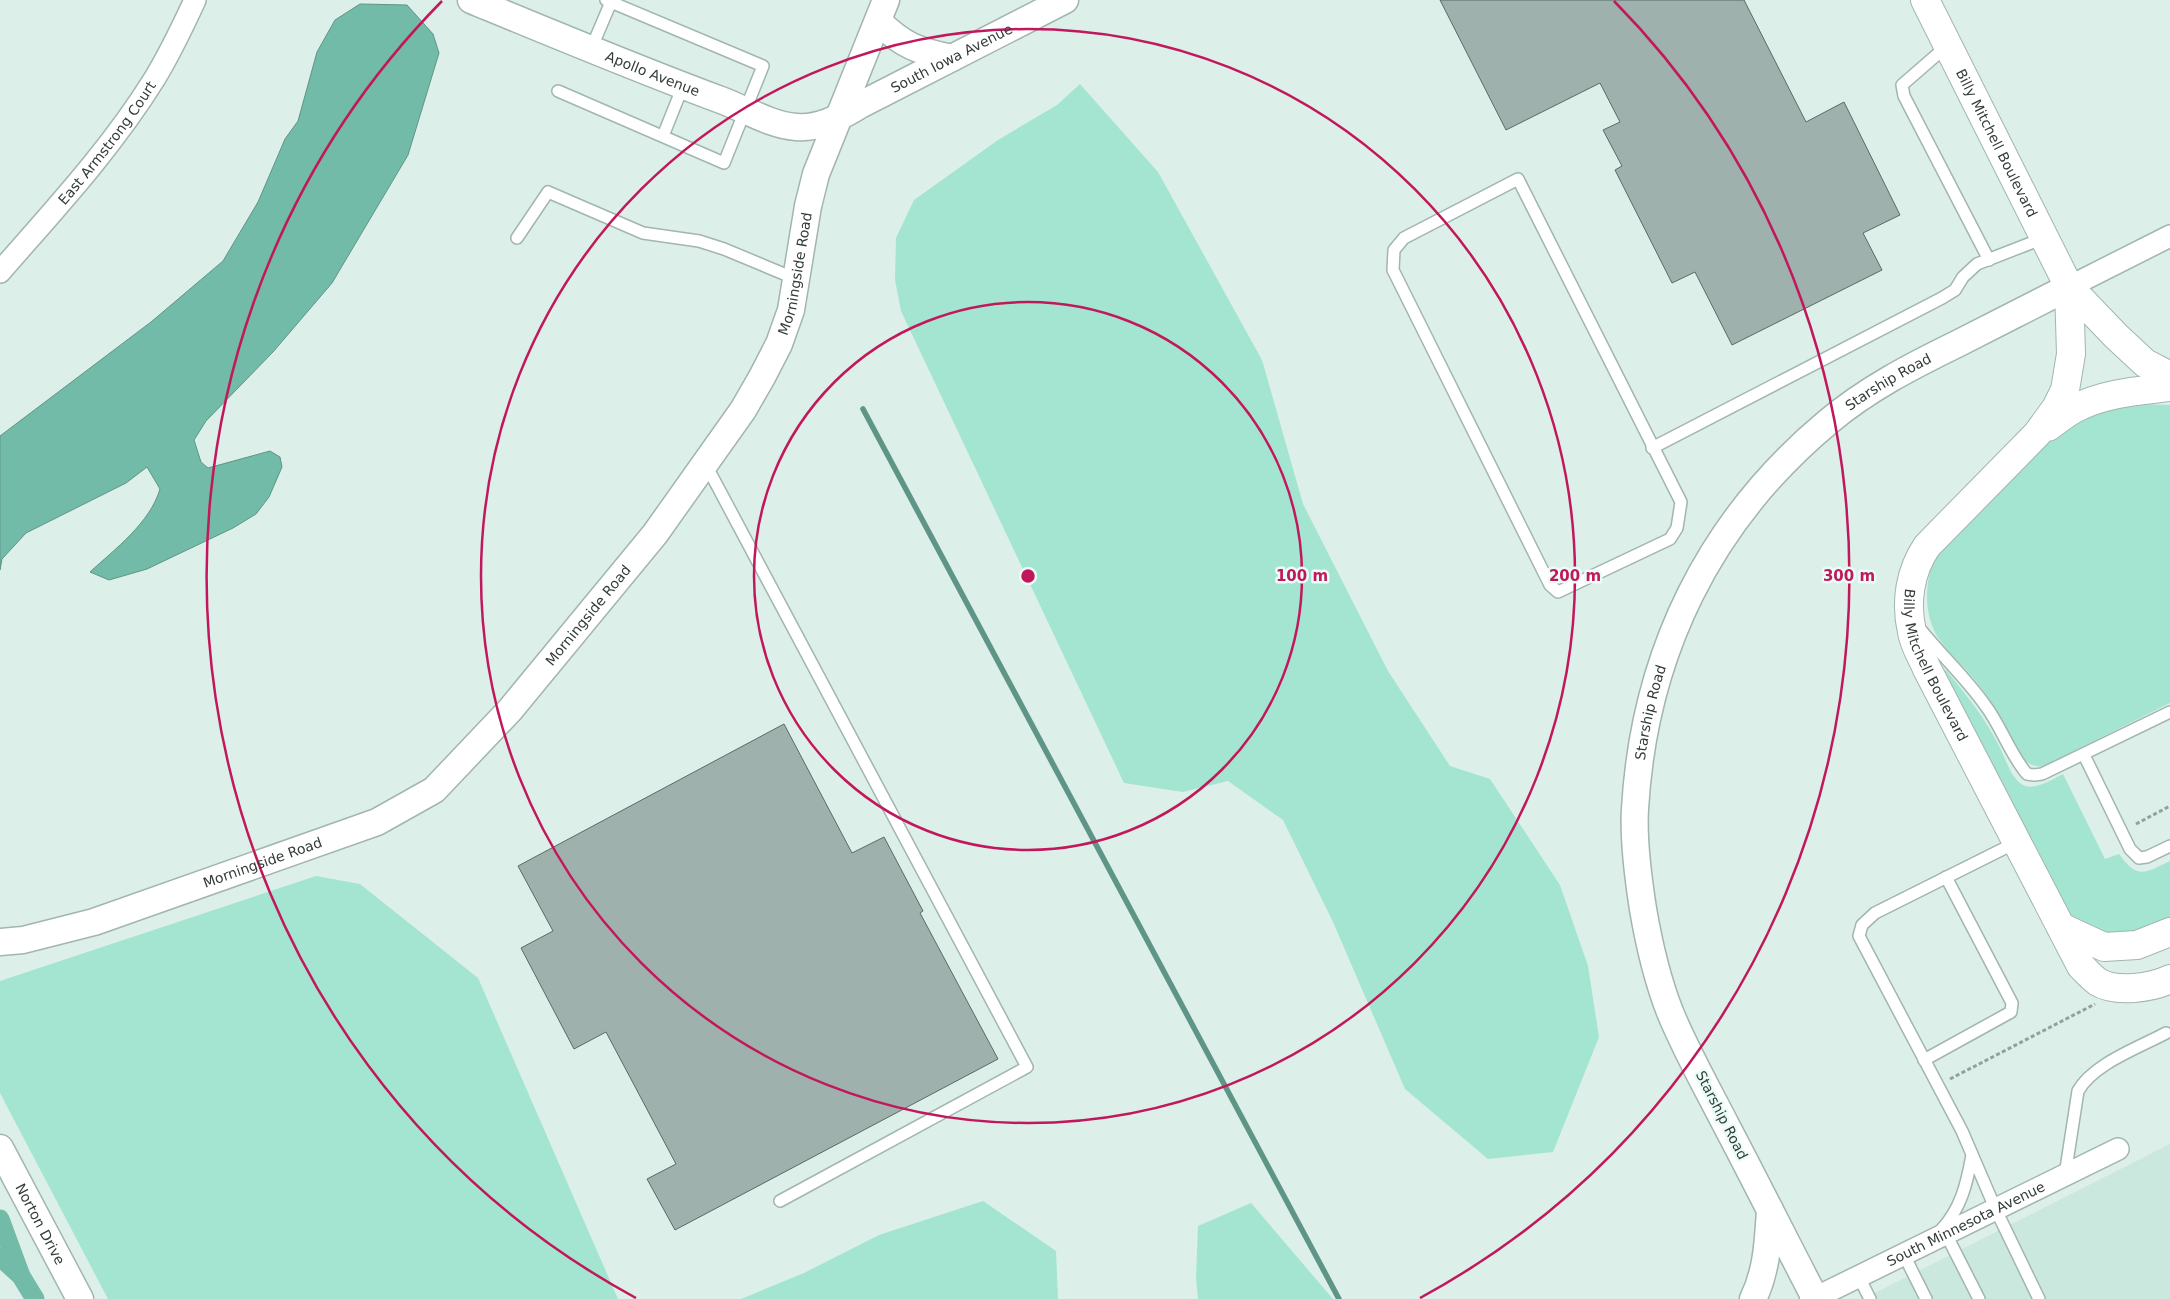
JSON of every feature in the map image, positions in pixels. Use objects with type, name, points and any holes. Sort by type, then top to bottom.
[{"type":"main road","name":"Billy Mitchell Boulevard","points":[[1925,0],[2069,287],[2140,358],[2170,376]]},
{"type":"main road","name":"Billy Mitchell Boulevard","points":[[2069,287],[2070,354],[2065,390],[2056,408],[2037,434],[1927,546],[1912,574],[1909,616],[1912,634],[1927,669],[2081,966],[2099,982],[2124,988],[2144,988],[2170,979]]},
{"type":"main road","points":[[2037,434],[2074,408],[2101,398],[2170,387]]},
{"type":"main road","points":[[2061,927],[2104,948],[2137,945],[2170,932]]},
{"type":"street","name":"East Armstrong Court","points":[[0,272],[88,171],[130,115],[155,78],[195,0]]},
{"type":"street","name":"Apollo Avenue","points":[[471,0],[747,110],[777,124],[796,127],[822,124],[838,117]]},
{"type":"street","name":"South Iowa Avenue","points":[[838,117],[1065,0]]},
{"type":"street","points":[[882,11],[894,38],[920,51],[952,58]]},
{"type":"street","name":"Morningside Road","points":[[0,942],[23,940],[94,922],[377,822],[434,790],[510,710],[654,534],[743,410],[779,344],[791,310],[808,206],[816,174],[882,11]]},
{"type":"street","points":[[2069,287],[2170,236]]},
{"type":"street","name":"Starship Road","points":[[1814,1299],[1670,1012],[1649,944],[1639,880],[1634,811],[1646,718],[1662,661],[1684,607],[1709,558],[1744,508],[1789,456],[1831,420],[1874,388],[1909,368],[2069,287]]},
{"type":"street","name":"Norton Drive","points":[[0,1148],[80,1299]]},
{"type":"street","name":"South Minnesota Avenue","points":[[1814,1299],[2118,1149]]},
{"type":"street","points":[[1753,1299],[1758,1290],[1767,1253],[1770,1209]]},
{"type":"lane","points":[[558,91],[724,163],[747,110],[763,66],[608,1],[591,49]]},
{"type":"lane","points":[[1948,45],[1902,85],[1904,96],[1989,260]]},
{"type":"lane","points":[[663,136],[683,86]]},
{"type":"lane","points":[[1518,179],[1652,448],[1681,502],[1677,528],[1670,539],[1558,592],[1550,585],[1393,270],[1394,250],[1404,238],[1518,179]]},
{"type":"lane","points":[[517,238],[548,192],[642,233],[699,241],[724,249],[796,279]]},
{"type":"lane","points":[[1652,448],[1942,298],[1955,290],[1963,277],[1977,264],[2044,238]]},
{"type":"lane","points":[[705,463],[1028,1067],[780,1202]]},
{"type":"lane","points":[[1909,616],[1944,658],[1967,681],[1986,706],[2027,774],[2042,774],[2170,712]]},
{"type":"lane","points":[[2084,755],[2130,849],[2139,858],[2147,858],[2170,846]]},
{"type":"lane","points":[[2017,842],[1875,913],[1862,925],[1859,936],[1938,1086],[2039,1299]]},
{"type":"lane","points":[[1924,1060],[2010,1012],[2012,1003],[1946,877]]},
{"type":"lane","points":[[2065,1176],[2075,1105],[2078,1091],[2084,1080],[2098,1069],[2166,1033]]},
{"type":"lane","points":[[1972,1155],[1966,1186],[1959,1204],[1938,1238],[1979,1299]]},
{"type":"lane","points":[[1904,1255],[1926,1299]]},
{"type":"lane","points":[[1859,1277],[1870,1299]]},
{"type":"path","points":[[2136,824],[2170,806]]},
{"type":"path","points":[[1938,1086],[2096,1004]]},
{"type":"shaded area","points":[[360,4],[407,5],[433,34],[439,53],[408,155],[332,283],[273,352],[206,421],[194,440],[201,462],[208,468],[270,451],[280,457],[282,467],[269,497],[256,514],[233,528],[147,569],[109,580],[90,572],[131,535],[155,501],[160,489],[147,467],[126,483],[26,533],[2,559],[0,570],[0,436],[151,322],[223,261],[258,202],[285,139],[298,121],[317,52],[335,20]]},
{"type":"shaded area","points":[[1080,84],[1158,172],[1262,360],[1303,504],[1388,671],[1450,766],[1490,779],[1560,885],[1588,966],[1599,1037],[1553,1152],[1488,1159],[1405,1089],[1333,922],[1283,820],[1228,781],[1183,792],[1124,783],[901,311],[895,280],[896,238],[914,200],[998,140],[1057,105]]},
{"type":"shaded area","points":[[2137,404],[2170,405],[2170,703],[2042,767],[2032,765],[2025,761],[1982,689],[1944,646],[1934,629],[1930,618],[1927,596],[1932,563],[1936,553],[2036,448],[2074,421],[2100,412]]},
{"type":"shaded area","points":[[1943,670],[1946,670],[1968,697],[1994,735],[2012,773],[2019,782],[2032,787],[2063,774],[2105,859],[2119,854],[2131,868],[2142,872],[2154,869],[2170,861],[2170,918],[2143,932],[2101,935],[2070,918]]},
{"type":"shaded area","points":[[316,876],[360,884],[478,978],[618,1299],[108,1299],[0,1093],[0,981]]},
{"type":"shaded area","points":[[2170,1144],[2170,1299],[1863,1299]]},
{"type":"shaded area","points":[[983,1201],[1056,1251],[1058,1299],[741,1299],[804,1273],[879,1235]]},
{"type":"shaded area","points":[[1251,1203],[1333,1299],[1198,1299],[1196,1278],[1198,1226]]},
{"type":"building","points":[[1440,0],[1744,0],[1806,122],[1844,102],[1900,215],[1863,233],[1882,270],[1732,345],[1695,272],[1672,283],[1615,170],[1622,166],[1603,130],[1620,122],[1600,83],[1506,130]]},
{"type":"building","points":[[784,724],[852,853],[884,837],[923,911],[920,913],[998,1059],[675,1230],[647,1179],[676,1164],[606,1032],[574,1049],[521,948],[553,931],[518,866]]},
{"type":"waterway","points":[[863,409],[1339,1299]]},
{"type":"waterway","points":[[0,1219],[21,1276]]},
{"type":"waterway","points":[[0,1257],[21,1276],[35,1299]]}]
